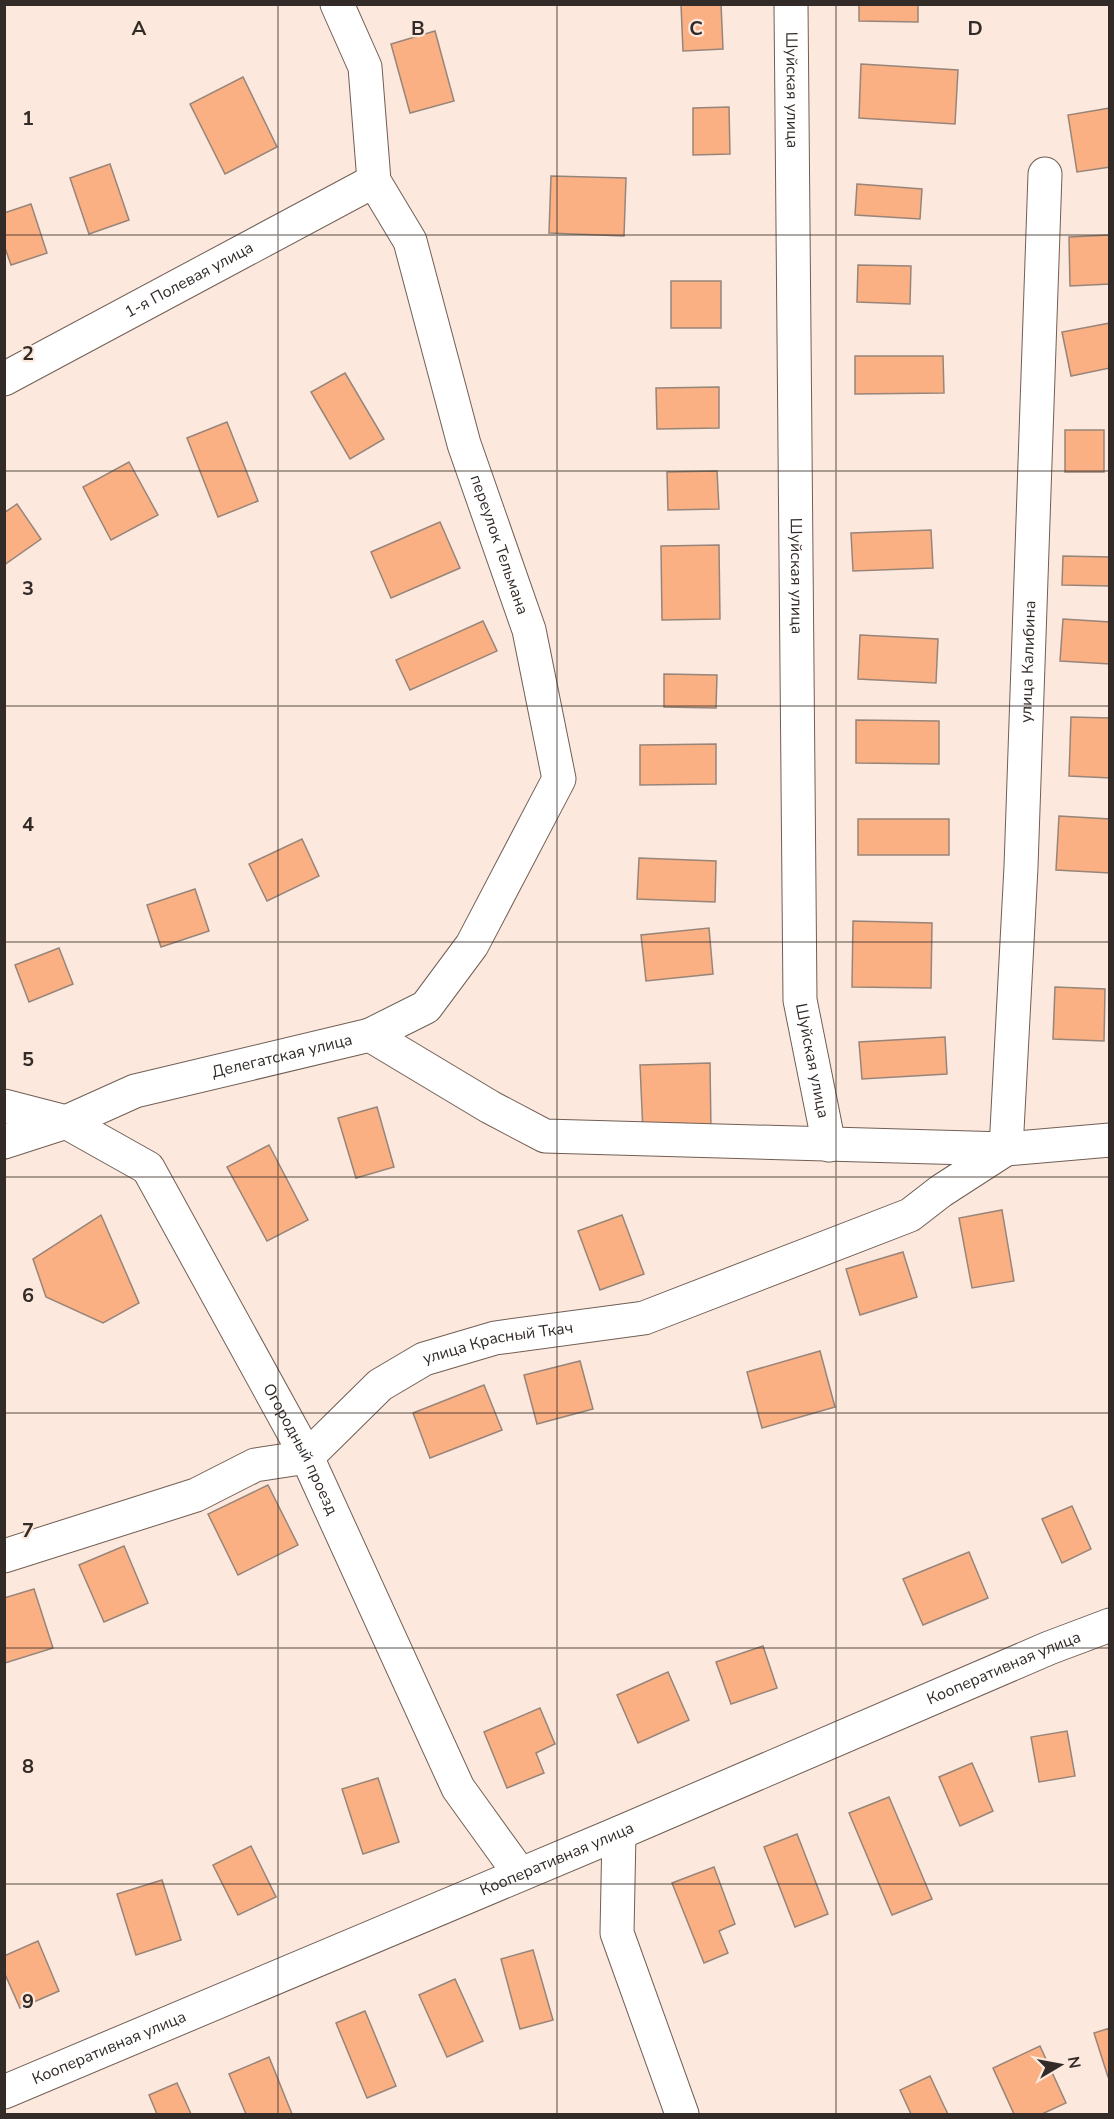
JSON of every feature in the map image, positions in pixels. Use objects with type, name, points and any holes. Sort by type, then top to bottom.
[{"type":"street","name":"переулок Тельмана","points":[[337,4],[364,67],[374,181],[410,240],[464,444],[529,630],[559,779],[472,945],[426,1007],[370,1035]]},
{"type":"street","name":"Шуйская улица","points":[[791,4],[800,1000],[829,1145]]},
{"type":"street","name":"улица Калибина","points":[[1006,1149],[1021,867],[1045,174]]},
{"type":"street","name":"1-я Полевая улица","points":[[4,379],[374,181]]},
{"type":"street","name":"Делегатская улица","points":[[4,1142],[66,1122],[135,1091],[370,1035],[490,1107],[545,1136]]},
{"type":"street","name":"Огородный проезд","points":[[4,1106],[66,1122],[148,1168],[307,1457],[458,1788],[520,1875]]},
{"type":"street","name":"улица Красный Ткач","points":[[545,1136],[1006,1149],[1110,1140]]},
{"type":"street","name":"улица Красный Ткач","points":[[307,1457],[380,1385],[424,1359],[495,1338],[644,1318],[910,1215],[940,1191],[1006,1149]]},
{"type":"street","points":[[4,1556],[196,1495],[255,1465],[307,1457]]},
{"type":"street","name":"Кооперативная улица","points":[[4,2092],[619,1833],[1048,1648],[1110,1625]]},
{"type":"street","points":[[619,1833],[617,1933],[682,2115]]},
{"type":"building","points":[[721,4],[723,49],[683,51],[681,5]]},
{"type":"building","points":[[859,4],[918,4],[918,22],[859,21]]},
{"type":"building","points":[[435,31],[454,101],[410,113],[391,44]]},
{"type":"building","points":[[861,64],[958,70],[955,124],[859,118]]},
{"type":"building","points":[[243,77],[277,147],[225,174],[190,104]]},
{"type":"building","points":[[729,107],[730,154],[693,155],[693,108]]},
{"type":"building","points":[[1110,108],[1110,167],[1077,172],[1068,115]]},
{"type":"building","points":[[110,164],[129,220],[89,234],[70,178]]},
{"type":"building","points":[[551,176],[626,178],[624,236],[549,233]]},
{"type":"building","points":[[857,184],[922,189],[920,219],[855,215]]},
{"type":"building","points":[[31,204],[47,253],[11,265],[4,245],[4,213]]},
{"type":"building","points":[[1110,235],[1110,284],[1070,286],[1069,237]]},
{"type":"building","points":[[858,265],[911,266],[910,304],[857,302]]},
{"type":"building","points":[[671,281],[721,281],[721,328],[671,328]]},
{"type":"building","points":[[1110,323],[1110,368],[1071,376],[1062,332]]},
{"type":"building","points":[[855,356],[943,356],[944,393],[855,394]]},
{"type":"building","points":[[345,373],[384,439],[350,459],[311,392]]},
{"type":"building","points":[[719,387],[719,428],[657,429],[656,388]]},
{"type":"building","points":[[227,422],[258,501],[218,517],[187,438]]},
{"type":"building","points":[[1065,430],[1104,430],[1104,472],[1065,472]]},
{"type":"building","points":[[129,462],[158,515],[111,540],[83,487]]},
{"type":"building","points":[[717,471],[719,509],[668,510],[667,472]]},
{"type":"building","points":[[17,504],[41,539],[4,565],[4,513]]},
{"type":"building","points":[[440,522],[460,568],[391,598],[371,552]]},
{"type":"building","points":[[931,530],[933,568],[853,571],[851,533]]},
{"type":"building","points":[[719,545],[720,619],[662,620],[661,546]]},
{"type":"building","points":[[1063,556],[1110,557],[1110,586],[1062,585]]},
{"type":"building","points":[[1063,619],[1110,622],[1110,664],[1060,661]]},
{"type":"building","points":[[483,621],[497,651],[410,690],[396,660]]},
{"type":"building","points":[[860,635],[938,639],[936,683],[858,679]]},
{"type":"building","points":[[664,674],[717,675],[716,708],[664,707]]},
{"type":"building","points":[[1071,717],[1110,718],[1110,778],[1069,776]]},
{"type":"building","points":[[856,720],[939,721],[939,764],[856,763]]},
{"type":"building","points":[[716,744],[716,784],[640,785],[640,745]]},
{"type":"building","points":[[1059,816],[1110,819],[1110,873],[1056,870]]},
{"type":"building","points":[[858,819],[949,819],[949,855],[858,855]]},
{"type":"building","points":[[302,839],[319,876],[267,901],[249,864]]},
{"type":"building","points":[[639,858],[716,861],[715,902],[637,899]]},
{"type":"building","points":[[195,889],[209,931],[161,947],[147,905]]},
{"type":"building","points":[[853,921],[932,923],[931,988],[852,987]]},
{"type":"building","points":[[709,928],[713,974],[646,981],[641,935]]},
{"type":"building","points":[[59,948],[73,984],[29,1002],[15,965]]},
{"type":"building","points":[[1055,987],[1105,989],[1104,1041],[1053,1039]]},
{"type":"building","points":[[945,1037],[947,1074],[862,1079],[859,1042]]},
{"type":"building","points":[[710,1063],[711,1131],[643,1133],[640,1065]]},
{"type":"building","points":[[377,1107],[394,1167],[356,1178],[338,1118]]},
{"type":"building","points":[[269,1145],[308,1220],[267,1241],[227,1167]]},
{"type":"building","points":[[1002,1210],[1014,1281],[972,1288],[959,1218]]},
{"type":"building","points":[[101,1215],[139,1303],[103,1323],[46,1297],[33,1259]]},
{"type":"building","points":[[622,1215],[644,1274],[600,1290],[578,1231]]},
{"type":"building","points":[[903,1252],[917,1297],[860,1315],[846,1269]]},
{"type":"building","points":[[820,1351],[835,1407],[762,1428],[747,1372]]},
{"type":"building","points":[[580,1361],[593,1409],[537,1424],[524,1375]]},
{"type":"building","points":[[484,1385],[502,1430],[430,1458],[413,1413]]},
{"type":"building","points":[[268,1485],[298,1545],[238,1575],[208,1514]]},
{"type":"building","points":[[1072,1506],[1091,1549],[1062,1563],[1042,1519]]},
{"type":"building","points":[[124,1546],[148,1603],[104,1622],[79,1565]]},
{"type":"building","points":[[969,1552],[988,1598],[923,1625],[903,1579]]},
{"type":"building","points":[[34,1589],[53,1648],[5,1663],[4,1598]]},
{"type":"building","points":[[763,1646],[777,1688],[731,1704],[716,1662]]},
{"type":"building","points":[[668,1672],[689,1720],[638,1743],[617,1695]]},
{"type":"building","points":[[540,1708],[555,1744],[536,1753],[544,1773],[507,1788],[484,1732]]},
{"type":"building","points":[[1067,1731],[1075,1776],[1039,1782],[1031,1737]]},
{"type":"building","points":[[972,1763],[993,1811],[960,1826],[939,1777]]},
{"type":"building","points":[[378,1778],[399,1842],[363,1854],[342,1789]]},
{"type":"building","points":[[889,1797],[932,1899],[892,1915],[849,1813]]},
{"type":"building","points":[[797,1834],[828,1914],[795,1927],[764,1847]]},
{"type":"building","points":[[251,1846],[276,1897],[238,1915],[213,1865]]},
{"type":"building","points":[[714,1867],[735,1924],[719,1931],[728,1953],[704,1963],[672,1883]]},
{"type":"building","points":[[162,1880],[181,1940],[136,1955],[117,1894]]},
{"type":"building","points":[[38,1941],[59,1991],[20,2008],[4,1972],[4,1956]]},
{"type":"building","points":[[533,1950],[553,2020],[520,2029],[501,1959]]},
{"type":"building","points":[[455,1979],[483,2041],[447,2057],[419,1995]]},
{"type":"building","points":[[365,2011],[396,2086],[367,2098],[336,2023]]},
{"type":"building","points":[[1110,2028],[1110,2077],[1108,2077],[1094,2033]]},
{"type":"building","points":[[1040,2046],[1066,2103],[1042,2114],[1014,2114],[993,2068]]},
{"type":"building","points":[[269,2057],[292,2114],[246,2114],[229,2074]]},
{"type":"building","points":[[930,2076],[948,2114],[911,2114],[900,2090]]},
{"type":"building","points":[[177,2083],[191,2114],[157,2114],[149,2095]]}]
